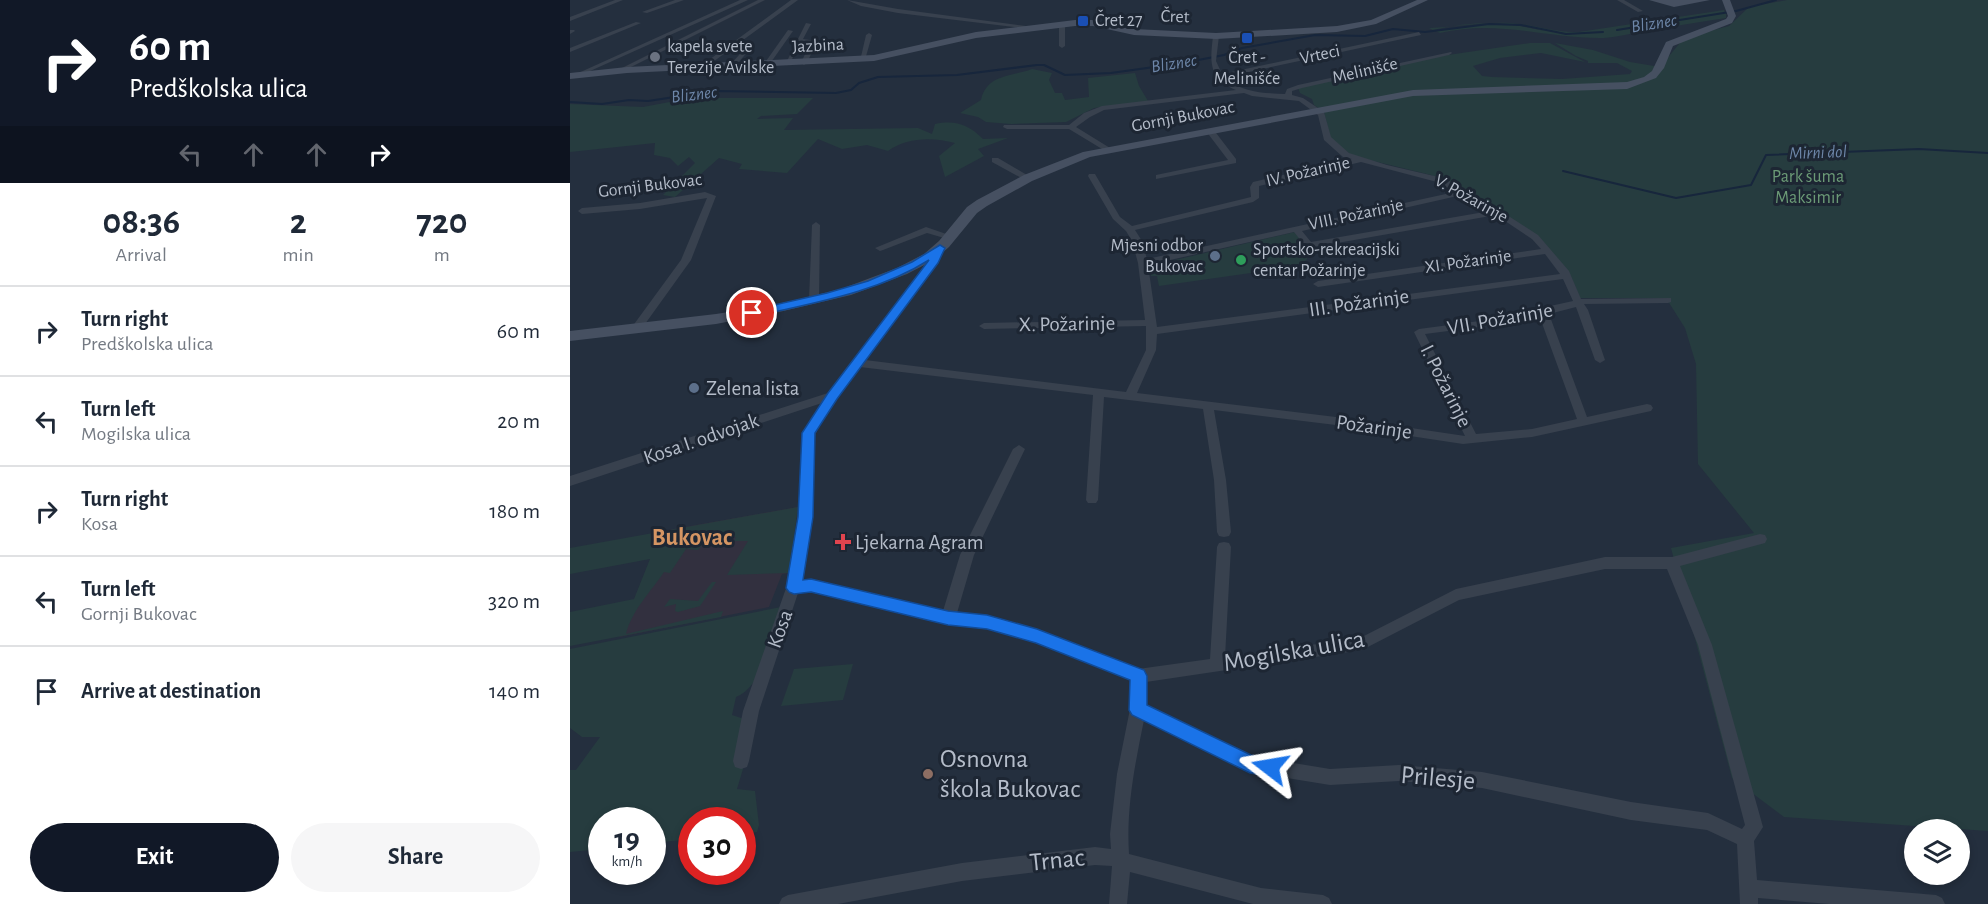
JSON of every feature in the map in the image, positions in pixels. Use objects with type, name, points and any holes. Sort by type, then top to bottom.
[{"type":"street","points":[[570,18],[620,0]]},
{"type":"street","points":[[645,12],[681,0]]},
{"type":"street","points":[[573,76],[745,0]]},
{"type":"street","points":[[621,70],[762,0]]},
{"type":"street","points":[[704,66],[795,0]]},
{"type":"street","name":"Čret","points":[[850,0],[863,5],[898,11],[1030,27],[1093,23],[1134,32],[1216,36],[1349,28],[1373,22],[1424,0]]},
{"type":"street","points":[[1620,0],[1640,11]]},
{"type":"street","points":[[1653,0],[1674,4],[1706,0]]},
{"type":"street","name":"Gornji Bukovac","points":[[570,336],[716,319],[814,300],[888,276],[922,260],[940,248],[975,208],[1028,178],[1079,157],[1107,150],[1413,93],[1455,90],[1540,91],[1628,85],[1650,79],[1656,73],[1669,44],[1683,37],[1723,26],[1729,21],[1730,12],[1726,0]]},
{"type":"street","points":[[570,50],[638,23]]},
{"type":"street","points":[[787,64],[808,24]]},
{"type":"street","points":[[1062,24],[1062,46]]},
{"type":"street","name":"Jazbina","points":[[573,76],[621,70],[862,60],[889,56],[945,40],[1030,27]]},
{"type":"street","points":[[767,64],[790,31]]},
{"type":"street","name":"Vrteci","points":[[1220,76],[1419,34]]},
{"type":"street","points":[[862,60],[869,35]]},
{"type":"street","points":[[1216,36],[1213,58],[1220,76]]},
{"type":"street","points":[[803,41],[814,41],[804,63]]},
{"type":"street","points":[[733,65],[749,47]]},
{"type":"street","name":"Melinišće","points":[[1288,96],[1289,90],[1300,86],[1449,53]]},
{"type":"street","name":"Melinišće","points":[[1220,76],[1228,84],[1243,91],[1300,99],[1316,110]]},
{"type":"street","points":[[1071,127],[1087,115],[1102,108],[1243,91]]},
{"type":"street","name":"V. Požarinje","points":[[1316,110],[1321,114],[1325,135],[1346,155],[1426,175],[1465,192],[1535,237],[1548,250],[1567,276],[1574,296],[1580,302]]},
{"type":"street","points":[[1007,128],[1071,127],[1107,150]]},
{"type":"street","points":[[1160,177],[1233,161],[1210,131]]},
{"type":"street","points":[[995,160],[1028,178]]},
{"type":"street","name":"IV. Požarinje","points":[[1130,229],[1250,200],[1255,198],[1254,187],[1258,184],[1360,160]]},
{"type":"street","points":[[1092,176],[1117,219],[1130,229],[1139,245],[1143,263],[1151,327],[1149,358],[1130,396]]},
{"type":"street","name":"VIII. Požarinje","points":[[1143,263],[1465,192]]},
{"type":"street","name":"Gornji Bukovac","points":[[582,212],[640,206],[705,195],[712,196],[686,260],[636,328]]},
{"type":"street","points":[[1295,228],[1309,246],[1498,212]]},
{"type":"street","points":[[814,300],[816,225]]},
{"type":"street","points":[[880,248],[926,230],[951,237]]},
{"type":"street","name":"Kosa","points":[[741,761],[751,711],[794,588],[806,517],[808,437],[832,396],[933,263],[940,248]]},
{"type":"street","name":"XI. Požarinje","points":[[1318,284],[1548,250]]},
{"type":"street","name":"III. Požarinje","points":[[1151,327],[1567,276]]},
{"type":"street","name":"VII. Požarinje","points":[[1419,332],[1543,312],[1580,302],[1668,300]]},
{"type":"street","name":"VII. Požarinje","points":[[1580,302],[1600,360]]},
{"type":"street","points":[[1543,312],[1583,421]]},
{"type":"street","name":"X. Požarinje","points":[[984,326],[1151,327]]},
{"type":"street","name":"I. Požarinje","points":[[1419,332],[1473,440]]},
{"type":"street","name":"Požarinje","points":[[858,363],[1473,440],[1532,433],[1647,408]]},
{"type":"street","points":[[1092,500],[1099,392]]},
{"type":"street","name":"Kosa I. odvojak","points":[[570,482],[832,396]]},
{"type":"street","points":[[1208,406],[1220,480],[1224,539],[1217,664]]},
{"type":"street","points":[[948,618],[967,555],[1019,449]]},
{"type":"street","name":"Mogilska ulica","points":[[1138,676],[1362,644],[1456,595],[1605,563],[1672,563],[1760,539]]},
{"type":"street","points":[[1672,563],[1705,645],[1754,827],[1745,839],[1749,896],[1936,904]]},
{"type":"street","points":[[794,588],[811,585],[948,618],[987,622],[1037,636],[1138,676],[1138,710],[1125,774],[1118,858],[1121,876],[1119,904]]},
{"type":"street","name":"Prilesje","points":[[1138,710],[1250,764],[1330,777],[1399,773],[1482,780],[1631,811],[1708,822],[1745,839]]},
{"type":"street","name":"Trnac","points":[[788,904],[962,872],[1095,856],[1118,858],[1135,865],[1261,897],[1323,904]]},
{"type":"shaded area","points":[[798,507],[789,573],[782,574],[769,607],[619,637],[662,531]]},
{"type":"green space","name":"Park šuma Maksimir","points":[[1787,0],[1988,0],[1988,831],[1970,830],[1970,819],[1904,819],[1904,825],[1784,817],[1732,778],[1671,548],[1754,533],[1698,464],[1696,364],[1685,328],[1666,298],[1580,298],[1571,276],[1509,217],[1485,201],[1431,175],[1353,156],[1331,140],[1324,112],[1314,105],[1312,99],[1300,93],[1298,88],[1421,59],[1530,43],[1550,43],[1585,62],[1541,53],[1500,58],[1473,66],[1482,76],[1492,77],[1562,79],[1630,74],[1632,71],[1617,63],[1588,63],[1555,43],[1593,50],[1630,62],[1660,67],[1684,38],[1729,26],[1749,7]]},
{"type":"green space","points":[[1724,10],[1725,13],[1669,22],[1726,13],[1726,18],[1604,38],[1482,28],[1440,33],[1436,31],[1487,24],[1515,25],[1545,31],[1532,27],[1518,25],[1493,23],[1509,23],[1579,32]]},
{"type":"green space","points":[[1475,23],[1493,23],[1479,24],[1450,27]]},
{"type":"green space","points":[[1439,27],[1450,27],[1433,30],[1429,28]]},
{"type":"green space","points":[[1032,69],[1052,73],[1049,80],[1055,93],[1062,93],[1065,100],[1089,97],[1088,78],[1135,73],[1139,86],[1148,101],[1094,108],[1066,122],[1011,124],[986,122],[978,117],[960,113],[981,100],[984,92],[994,81]]},
{"type":"green space","points":[[691,98],[813,98],[797,114],[761,116],[757,119],[793,118],[784,130],[918,128],[932,134],[935,124],[949,123],[961,124],[983,139],[1008,138],[978,149],[984,156],[945,177],[939,156],[955,143],[920,139],[895,146],[888,151],[867,145],[842,149],[818,139],[787,173],[739,169],[742,164],[719,158],[675,197],[663,195],[695,163],[689,157],[678,166],[670,158],[654,155],[655,143],[570,152],[570,104],[643,107]]},
{"type":"green space","name":"Sportsko-rekreacijski centar Požarinje","points":[[1295,232],[1307,248],[1305,261],[1307,265],[1159,286],[1157,276],[1151,276],[1149,267],[1158,264]]},
{"type":"green space","points":[[798,507],[789,573],[727,575],[748,541],[734,541],[736,537],[723,537],[720,541],[705,541],[698,550],[686,549],[670,573],[664,572],[637,609],[626,634],[723,611],[721,617],[570,646],[570,612],[634,599],[650,559],[570,574],[570,548]]},
{"type":"green space","points":[[712,582],[716,582],[700,606],[678,612],[675,611],[676,604],[664,607],[670,599],[698,601]]},
{"type":"green space","points":[[781,607],[766,658],[754,682],[736,697],[732,715],[744,719],[746,759],[737,789],[755,791],[759,825],[757,832],[756,807],[678,807],[678,840],[666,842],[666,807],[588,807],[588,850],[570,852],[570,770],[576,770],[600,737],[582,737],[570,728],[570,649]]},
{"type":"green space","points":[[853,664],[843,700],[781,706],[794,669]]},
{"type":"waterway","name":"Bliznec","points":[[1617,30],[1736,11],[1776,0]]},
{"type":"waterway","name":"Bliznec","points":[[570,102],[602,104],[629,100],[648,101],[714,91],[836,93],[851,90],[859,83],[878,77],[957,75],[1037,65],[1044,65],[1065,75],[1111,73],[1183,63],[1224,55],[1242,48],[1315,35],[1365,36],[1393,29],[1425,32],[1489,24],[1521,25],[1566,34],[1603,32]]},
{"type":"waterway","name":"Mirni dol","points":[[1563,171],[1676,198],[1751,185],[1766,155],[1919,149],[1988,153]]},
{"type":"place","name":"Čret 27","points":[[1083,21]]},
{"type":"place","name":"Čret - Melinišće","points":[[1247,38]]},
{"type":"place","name":"kapela svete Terezije Avilske","points":[[655,57]]},
{"type":"place","name":"Mjesni odbor Bukovac","points":[[1215,256]]},
{"type":"place","name":"Sportsko-rekreacijski centar Požarinje","points":[[1241,260]]},
{"type":"place","name":"Zelena lista","points":[[694,388]]},
{"type":"place","name":"Ljekarna Agram","points":[[843,542]]},
{"type":"place","name":"Osnovna škola Bukovac","points":[[928,774]]},
{"type":"district","name":"Bukovac","points":[[692,538]]},
{"type":"route","points":[[752,313],[830,296],[872,283],[929,257],[940,248],[933,263],[832,396],[809,433],[806,517],[794,588],[811,585],[948,618],[987,622],[1037,636],[1138,676],[1138,710],[1250,764],[1270,767]]}]
